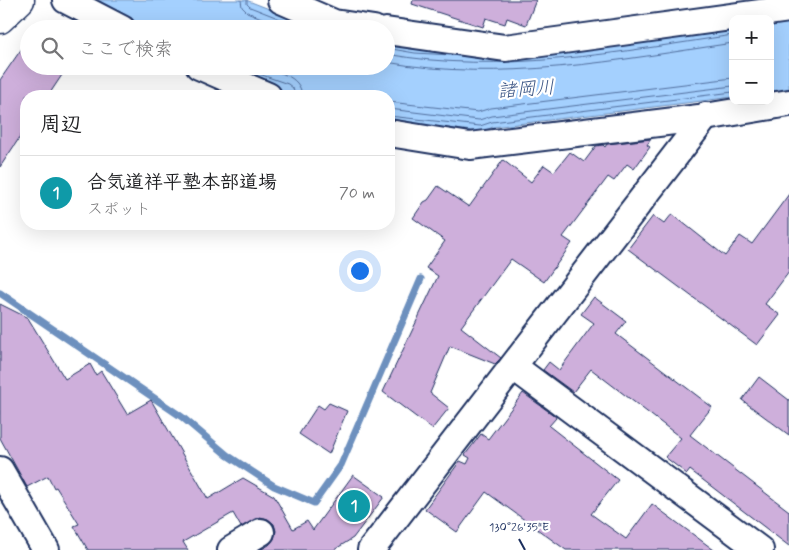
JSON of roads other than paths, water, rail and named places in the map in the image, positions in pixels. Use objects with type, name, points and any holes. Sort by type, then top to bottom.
[{"type":"street","points":[[0,18],[20,0]]},
{"type":"street","points":[[66,0],[105,20]]},
{"type":"street","points":[[281,0],[327,20]]},
{"type":"street","points":[[395,32],[505,48],[789,9]]},
{"type":"street","points":[[220,75],[254,90]]},
{"type":"street","points":[[395,134],[470,146],[706,116],[789,103]]},
{"type":"street","points":[[371,550],[706,116]]},
{"type":"street","points":[[514,367],[760,550]]},
{"type":"street","points":[[0,470],[46,550]]},
{"type":"street","points":[[232,550],[261,532]]},
{"type":"water","points":[[83,0],[246,0],[297,20],[120,20]]},
{"type":"water","points":[[789,16],[789,89],[774,91],[774,60],[774,18]]},
{"type":"water","name":"諸岡川","points":[[729,24],[729,98],[493,127],[481,132],[395,121],[395,90],[270,90],[232,75],[395,75],[395,43]]},
{"type":"waterway","points":[[0,293],[182,417],[227,455],[274,486],[314,503],[341,465],[421,279]]},
{"type":"place","name":"合気道祥平塾本部道場","points":[[354,506]]}]
